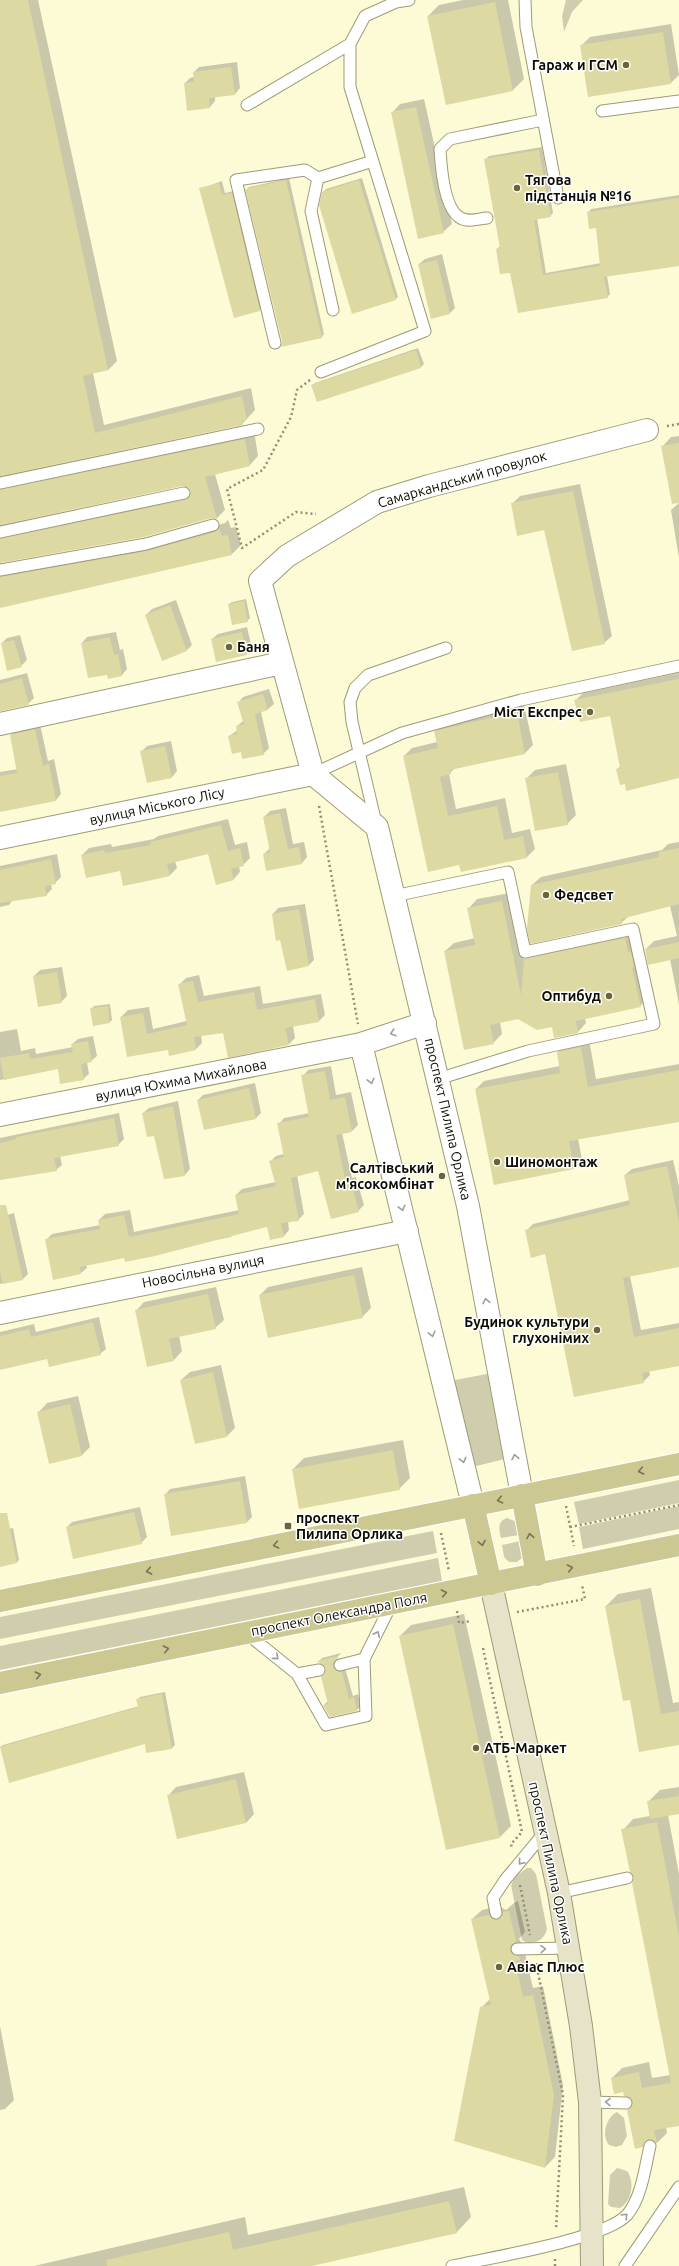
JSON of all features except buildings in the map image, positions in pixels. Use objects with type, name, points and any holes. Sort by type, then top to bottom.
[{"type":"main road","points":[[0,1601],[679,1464]]},
{"type":"main road","points":[[522,1495],[537,1574]]},
{"type":"main road","points":[[473,1505],[490,1584]]},
{"type":"main road","name":"проспект Олександра Поля","points":[[0,1683],[679,1545]]},
{"type":"main road","name":"проспект Пилипа Орлика","points":[[490,1584],[546,1831],[569,1948],[590,2102],[592,2266]]},
{"type":"street","name":"Самаркандський провулок","points":[[313,774],[260,581],[287,556],[377,502],[429,486],[647,430]]},
{"type":"street","points":[[0,724],[282,663]]},
{"type":"street","points":[[313,774],[377,827]]},
{"type":"street","name":"вулиця Міського Лісу","points":[[0,838],[313,774]]},
{"type":"street","name":"проспект Пилипа Орлика","points":[[377,827],[468,1206],[522,1495]]},
{"type":"street","name":"вулиця Юхима Михайлова","points":[[0,1116],[361,1044],[425,1023]]},
{"type":"street","points":[[361,1044],[473,1505]]},
{"type":"street","name":"Новосільна вулиця","points":[[0,1313],[407,1230]]},
{"type":"lane","points":[[247,105],[350,44],[366,16],[396,2],[409,0]]},
{"type":"lane","points":[[525,0],[526,27],[558,198]]},
{"type":"lane","points":[[321,372],[425,331],[350,87],[350,44]]},
{"type":"lane","points":[[602,111],[679,100]]},
{"type":"lane","points":[[487,218],[470,221],[459,218],[449,205],[440,150],[450,139],[543,120]]},
{"type":"lane","points":[[276,343],[236,180],[305,170],[318,178],[373,161]]},
{"type":"lane","points":[[318,178],[311,211],[333,310]]},
{"type":"lane","points":[[0,483],[258,429]]},
{"type":"lane","points":[[0,532],[184,492]]},
{"type":"lane","points":[[0,570],[146,544],[213,525]]},
{"type":"lane","points":[[377,827],[359,753],[351,709],[350,702],[355,688],[368,675],[446,648]]},
{"type":"lane","points":[[313,774],[402,733],[513,702],[679,666]]},
{"type":"lane","points":[[394,896],[508,872],[525,952],[633,929],[654,1024],[528,1051],[438,1079]]},
{"type":"lane","points":[[246,1632],[297,1674],[326,1725],[366,1716],[364,1659],[392,1603]]},
{"type":"lane","points":[[340,1665],[364,1659]]},
{"type":"lane","points":[[297,1674],[319,1670]]},
{"type":"lane","points":[[496,1913],[493,1898],[505,1880],[546,1831]]},
{"type":"lane","points":[[559,1893],[628,1878]]},
{"type":"lane","points":[[517,1949],[569,1948]]},
{"type":"lane","points":[[590,2102],[626,2103]]},
{"type":"lane","points":[[452,2266],[591,2234],[620,2221],[632,2208],[636,2199],[650,2146]]},
{"type":"lane","points":[[626,2266],[679,2188]]},
{"type":"path","points":[[321,372],[297,390],[292,417],[263,470],[227,489],[242,548],[296,512],[321,515]]},
{"type":"path","points":[[319,805],[361,1044]]},
{"type":"path","points":[[566,1504],[575,1551]]},
{"type":"path","points":[[570,1528],[679,1505]]},
{"type":"path","points":[[440,1528],[450,1578]]},
{"type":"path","points":[[516,1612],[585,1599],[581,1581]]},
{"type":"path","points":[[456,1607],[459,1623],[471,1621]]},
{"type":"shaded area","points":[[566,0],[583,0],[572,12],[564,32],[562,16]]},
{"type":"shaded area","points":[[492,1373],[509,1458],[472,1467],[450,1381]]},
{"type":"shaded area","points":[[679,1480],[679,1503],[579,1524],[574,1502]]},
{"type":"shaded area","points":[[679,1506],[679,1529],[583,1549],[579,1527]]},
{"type":"shaded area","points":[[507,1518],[515,1521],[519,1535],[501,1538],[499,1529],[500,1524]]},
{"type":"shaded area","points":[[433,1531],[437,1553],[0,1639],[0,1617]]},
{"type":"shaded area","points":[[520,1541],[522,1558],[517,1562],[509,1562],[504,1557],[502,1545]]},
{"type":"shaded area","points":[[438,1558],[442,1581],[0,1670],[0,1646]]},
{"type":"shaded area","points":[[527,1868],[531,1868],[536,1874],[547,1929],[546,1933],[541,1939],[530,1943],[522,1940],[511,1885],[516,1876]]},
{"type":"shaded area","points":[[617,2112],[624,2118],[627,2136],[622,2145],[616,2147],[609,2145],[605,2137],[605,2132],[610,2118]]},
{"type":"shaded area","points":[[617,2168],[627,2171],[631,2180],[630,2196],[620,2208],[611,2207],[608,2204],[610,2175]]},
{"type":"place","name":"Гараж и ГСМ","points":[[626,65]]},
{"type":"place","name":"Тягова пiдстанцiя №16","points":[[517,188]]},
{"type":"place","name":"Баня","points":[[229,647]]},
{"type":"place","name":"Міст Експрес","points":[[590,712]]},
{"type":"place","name":"Федсвет","points":[[546,895]]},
{"type":"place","name":"Оптибуд","points":[[609,996]]},
{"type":"place","name":"Шиномонтаж","points":[[497,1162]]},
{"type":"place","name":"Салтівський м'ясокомбінат","points":[[442,1176]]},
{"type":"place","name":"Будинок культури глухонімих","points":[[597,1330]]},
{"type":"place","name":"проспект Пилипа Орлика","points":[[288,1526]]},
{"type":"place","name":"АТБ-Маркет","points":[[476,1748]]},
{"type":"place","name":"Авіас Плюс","points":[[499,1967]]}]
